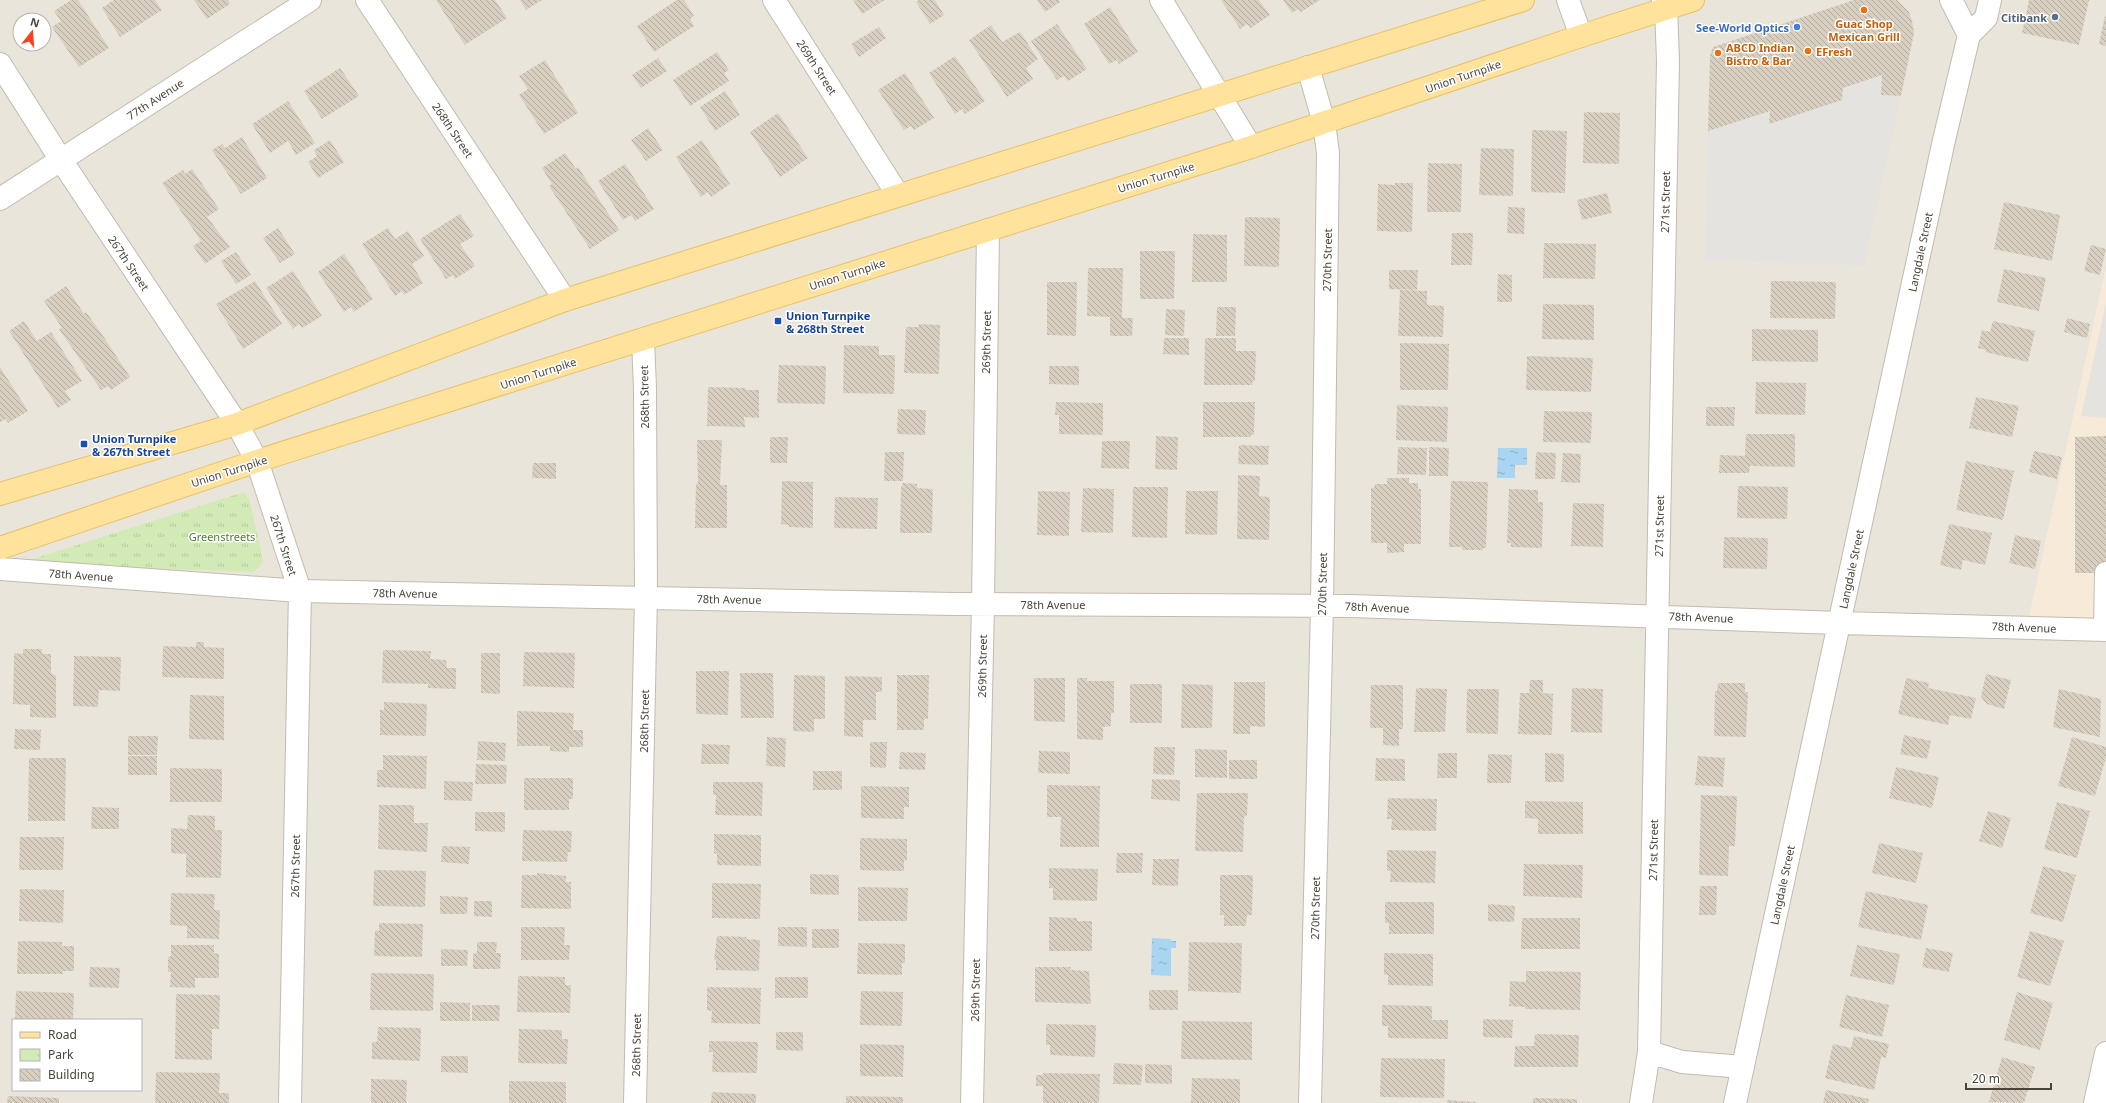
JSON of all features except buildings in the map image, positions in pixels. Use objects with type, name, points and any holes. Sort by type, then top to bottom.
[{"type":"main road","points":[[0,494],[237,424],[565,300],[1523,0]]},
{"type":"main road","name":"Union Turnpike","points":[[0,548],[257,461],[1251,147],[1581,36],[1665,4],[1693,0]]},
{"type":"street","name":"77th Avenue","points":[[0,199],[310,0]]},
{"type":"street","name":"268th Street","points":[[367,0],[565,300]]},
{"type":"street","name":"269th Street","points":[[774,0],[898,195]]},
{"type":"street","points":[[1161,0],[1220,94],[1251,147]]},
{"type":"street","points":[[1568,0],[1581,36]]},
{"type":"street","points":[[1951,0],[1969,35],[1986,18],[1990,0]]},
{"type":"street","name":"271st Street","points":[[1642,1103],[1648,1052],[1658,616],[1668,55],[1665,4]]},
{"type":"street","name":"Langdale Street","points":[[1735,1103],[1944,140],[1969,35]]},
{"type":"street","name":"267th Street","points":[[0,64],[61,160],[237,424],[257,461],[300,590],[290,1103]]},
{"type":"street","name":"270th Street","points":[[1308,67],[1324,123],[1328,153],[1322,606],[1310,1103]]},
{"type":"street","name":"269th Street","points":[[972,1103],[983,604],[988,230]]},
{"type":"street","name":"268th Street","points":[[635,1103],[646,597],[645,388],[643,340]]},
{"type":"street","name":"78th Avenue","points":[[0,569],[300,590],[983,604],[1322,606],[2105,630]]},
{"type":"street","points":[[2105,630],[2106,573]]},
{"type":"street","points":[[1648,1052],[1682,1062],[1743,1067]]},
{"type":"street","points":[[2095,1103],[2106,1053]]},
{"type":"shaded area","points":[[0,0],[2106,0],[2106,268],[2027,627],[2106,625],[2106,1103],[0,1103]]},
{"type":"shaded area","points":[[1882,75],[1881,95],[1901,96],[1864,266],[1705,260],[1708,131],[1770,111],[1769,123],[1843,88]]},
{"type":"shaded area","points":[[2106,268],[2106,630],[2027,627]]},
{"type":"shaded area","points":[[2106,303],[2106,418],[2081,416]]},
{"type":"green space","name":"Greenstreets","points":[[241,493],[246,494],[250,502],[263,560],[259,567],[253,572],[33,564],[33,559]]},
{"type":"water","points":[[1498,448],[1527,448],[1527,465],[1515,465],[1515,478],[1497,478]]},
{"type":"water","points":[[1152,938],[1171,939],[1171,941],[1176,941],[1176,948],[1171,948],[1171,976],[1151,975]]},
{"type":"place","name":"Guac Shop Mexican Grill","points":[[1864,10]]},
{"type":"place","name":"Citibank","points":[[2055,17]]},
{"type":"place","name":"See-World Optics","points":[[1797,27]]},
{"type":"place","name":"EFresh","points":[[1808,51]]},
{"type":"place","name":"ABCD Indian Bistro & Bar","points":[[1718,53]]},
{"type":"place","name":"Union Turnpike & 268th Street","points":[[778,321]]},
{"type":"place","name":"Union Turnpike & 267th Street","points":[[84,444]]}]
